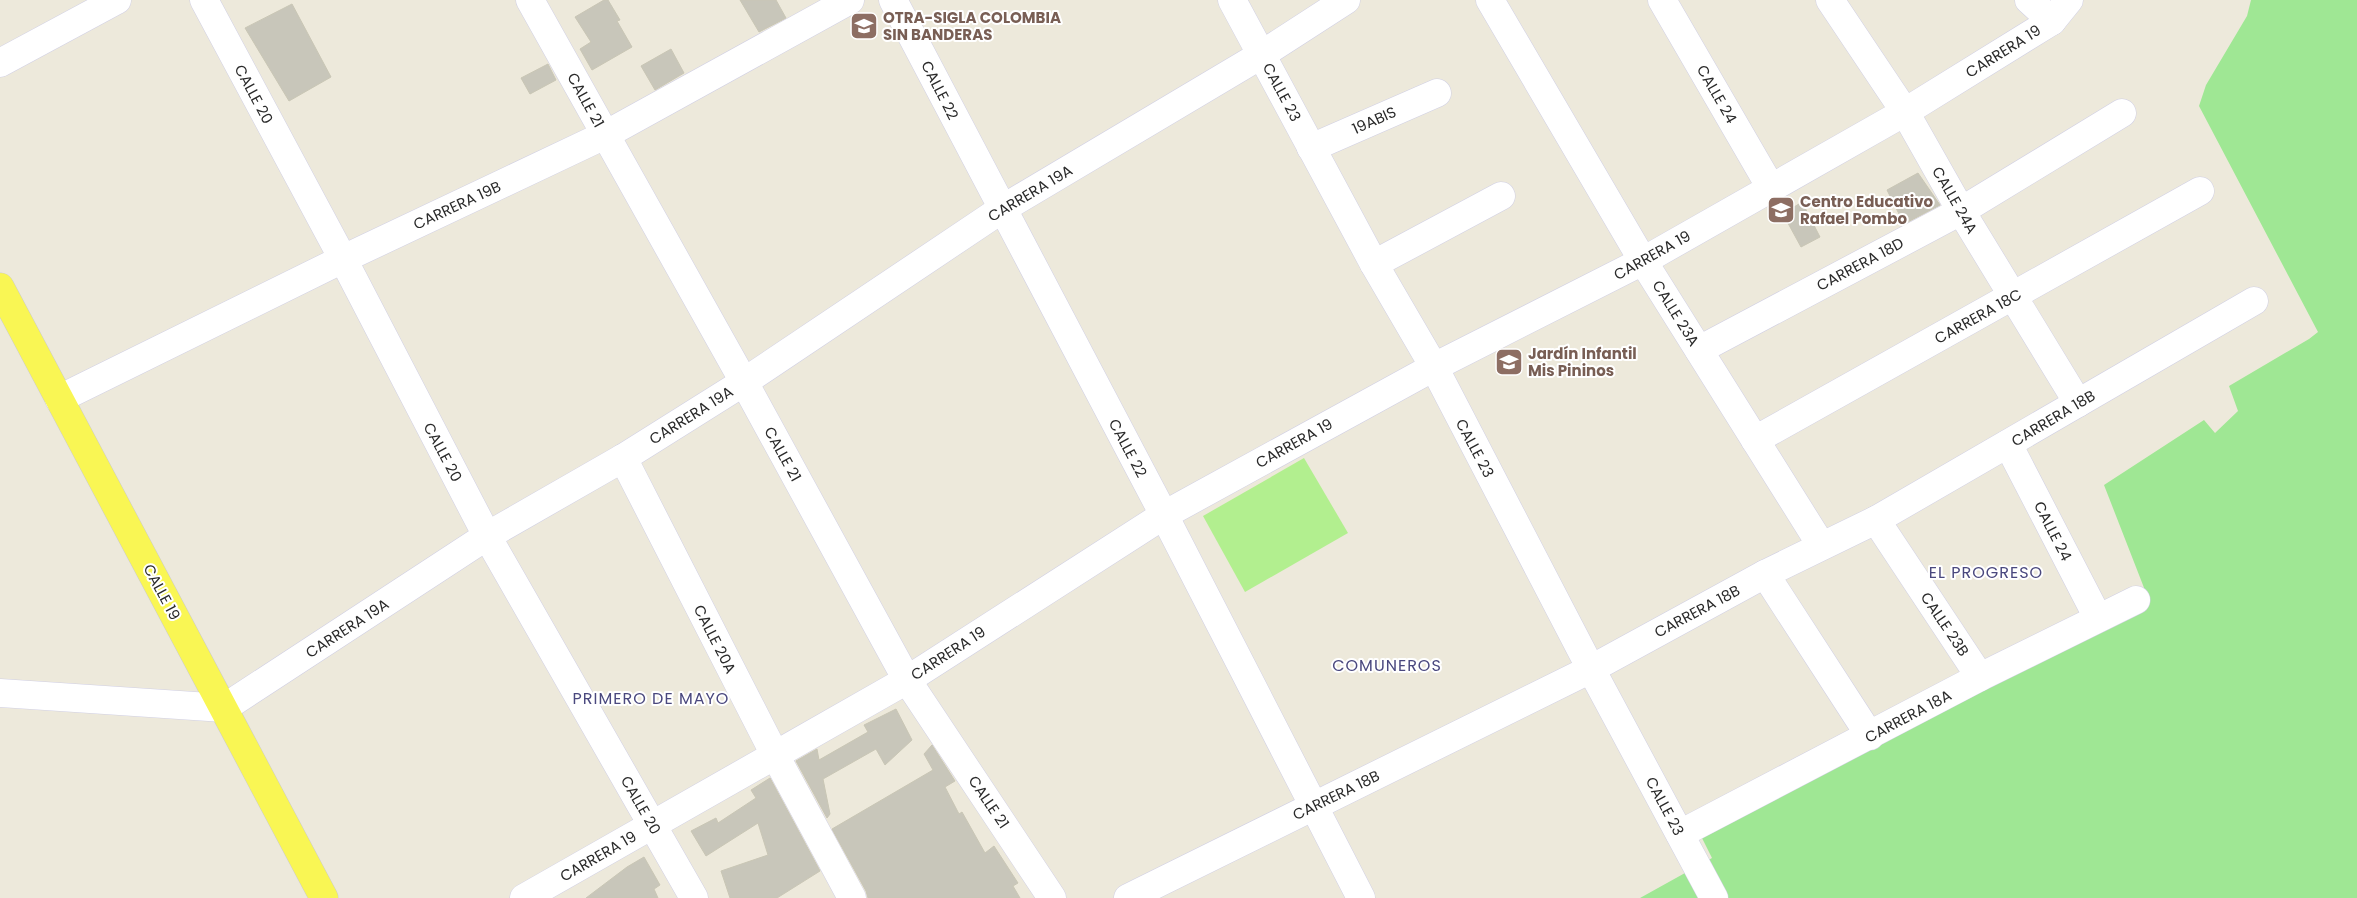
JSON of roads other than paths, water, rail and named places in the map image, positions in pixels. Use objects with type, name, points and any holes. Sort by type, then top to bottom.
[{"type":"main road","name":"CALLE 19","points":[[0,287],[324,898]]},
{"type":"street","name":"CALLE 20","points":[[204,0],[343,259],[487,536],[694,898]]},
{"type":"street","name":"CALLE 21","points":[[530,0],[744,382],[907,680],[1052,898]]},
{"type":"street","name":"CARRERA 19B","points":[[60,399],[343,259],[605,135],[850,0]]},
{"type":"street","name":"CALLE 22","points":[[893,0],[1164,515],[1361,898]]},
{"type":"street","name":"CALLE 23","points":[[1232,0],[1374,264],[1434,367],[1591,668],[1714,898]]},
{"type":"street","name":"CARRERA 19A","points":[[224,708],[487,536],[622,458],[744,382],[1002,210],[1261,54],[1346,0]]},
{"type":"street","name":"CALLE 23A","points":[[1490,0],[1643,261],[1822,545]]},
{"type":"street","name":"CALLE 24","points":[[1662,0],[1771,188]]},
{"type":"street","name":"CALLE 24A","points":[[1830,0],[1905,112],[1961,211],[2078,403]]},
{"type":"street","points":[[2029,0],[2052,21]]},
{"type":"street","name":"CARRERA 19","points":[[524,898],[907,680],[1164,515],[1434,367],[1643,261],[1905,112],[2052,21],[2069,0]]},
{"type":"street","points":[[0,63],[106,3]]},
{"type":"street","name":"19ABIS","points":[[1311,148],[1437,93]]},
{"type":"street","name":"CARRERA 18D","points":[[1699,350],[1961,211],[2122,113]]},
{"type":"street","name":"CARRERA 18C","points":[[1756,440],[2200,191]]},
{"type":"street","points":[[1374,264],[1501,196]]},
{"type":"street","name":"CARRERA 18B","points":[[1128,898],[1591,668],[1766,574],[1876,520],[2254,301]]},
{"type":"street","name":"CALLE 24","points":[[2008,444],[2098,618]]},
{"type":"street","name":"CALLE 20A","points":[[622,458],[775,755],[852,898]]},
{"type":"street","name":"CALLE 23B","points":[[1876,520],[1980,677]]},
{"type":"street","points":[[1766,574],[1870,736]]},
{"type":"street","name":"CARRERA 18A","points":[[1680,834],[1980,677],[2136,600]]},
{"type":"street","points":[[0,693],[224,708]]},
{"type":"place","name":"OTRA-SIGLA COLOMBIA SIN BANDERAS","points":[[864,26]]},
{"type":"place","name":"Centro Educativo Rafael Pombo","points":[[1781,210]]},
{"type":"place","name":"Jardín Infantil Mis Pininos","points":[[1509,362]]},
{"type":"district","name":"EL PROGRESO","points":[[1986,572]]},
{"type":"district","name":"COMUNEROS","points":[[1387,665]]},
{"type":"district","name":"PRIMERO DE MAYO","points":[[651,698]]}]
